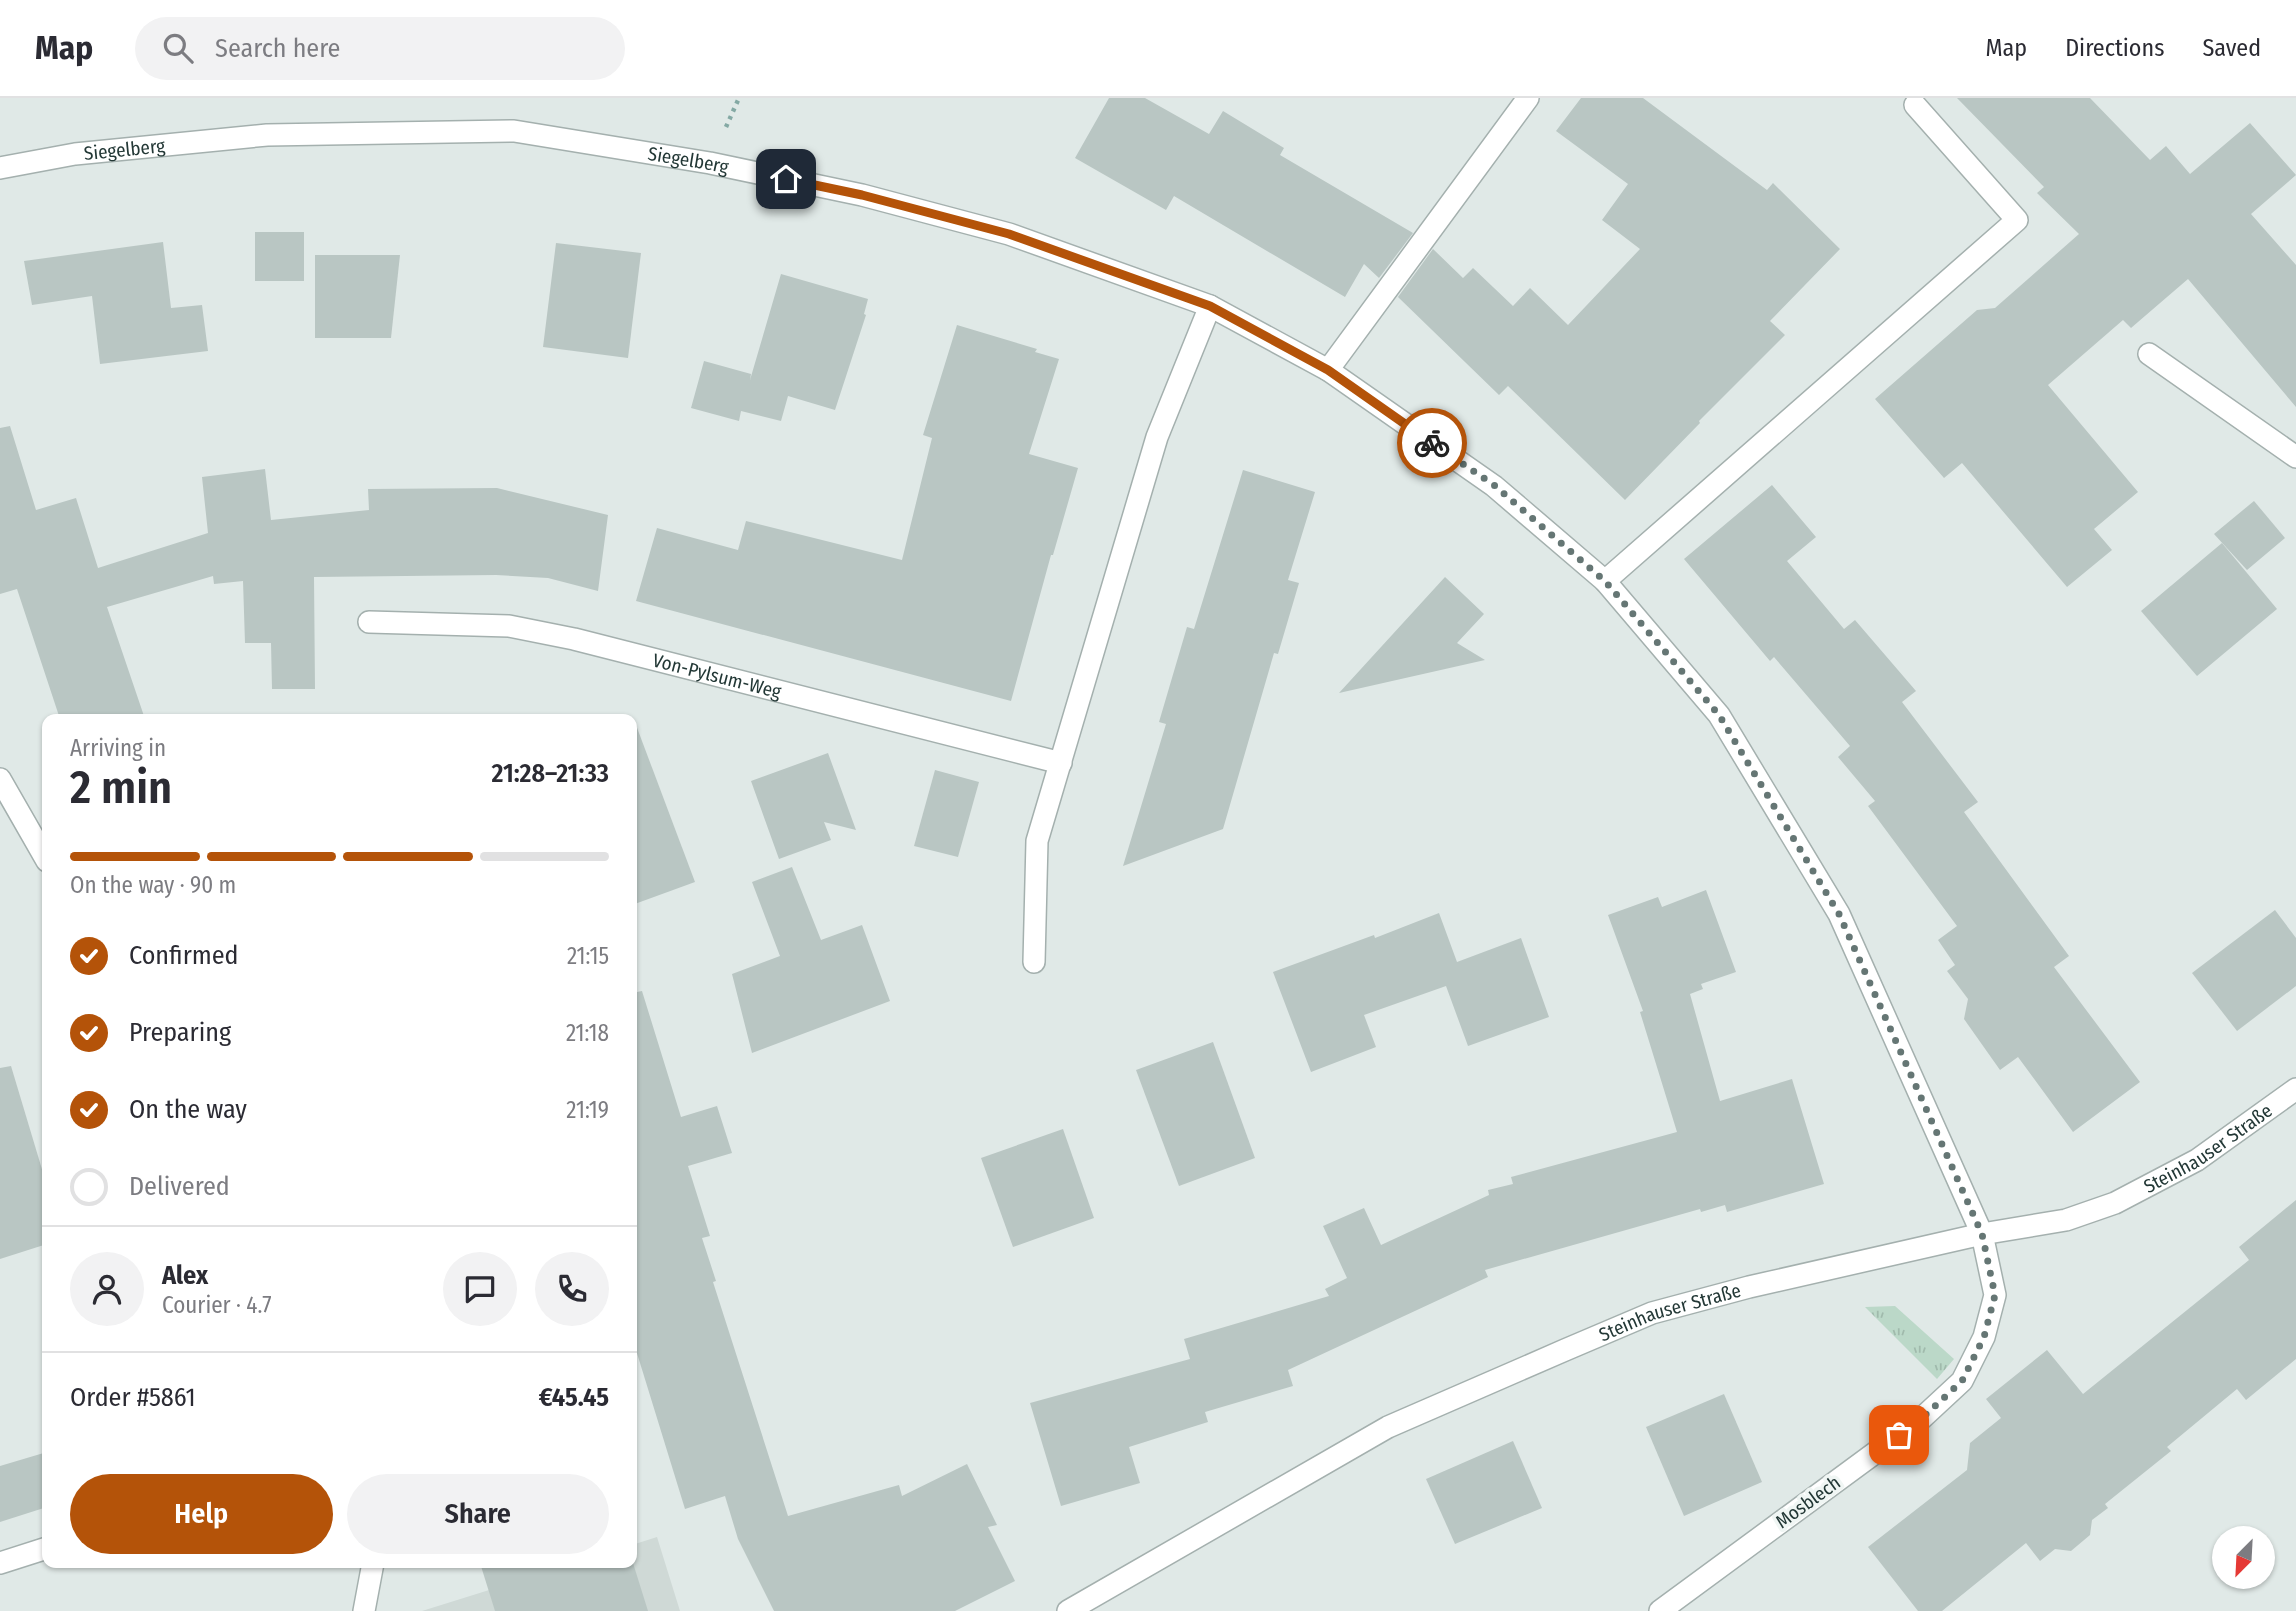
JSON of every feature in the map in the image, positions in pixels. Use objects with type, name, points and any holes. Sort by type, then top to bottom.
[{"type":"street","points":[[1328,370],[1528,98]]},
{"type":"street","points":[[1605,581],[2017,220],[1915,105]]},
{"type":"street","name":"Siegelberg","points":[[0,168],[75,154],[267,135],[514,131],[710,163],[862,195],[1009,234],[1210,306],[1328,370],[1494,485],[1605,581],[1719,715],[1839,914],[1982,1234]]},
{"type":"street","points":[[1034,962],[1037,841],[1157,437],[1210,306]]},
{"type":"street","points":[[2149,354],[2296,457]]},
{"type":"street","name":"Von-Pylsum-Weg","points":[[369,622],[509,626],[574,639],[1061,763]]},
{"type":"street","points":[[0,779],[42,852]]},
{"type":"street","name":"Steinhauser Straße","points":[[1068,1611],[1388,1427],[1653,1313],[1749,1287],[1982,1234],[2066,1220],[2115,1203],[2197,1160],[2296,1088]]},
{"type":"street","name":"Mosblech","points":[[1660,1611],[1921,1419],[1962,1381],[1984,1337],[1995,1295],[1982,1234]]},
{"type":"street","points":[[0,1563],[42,1550]]},
{"type":"street","points":[[364,1611],[372,1568]]},
{"type":"shaded area","points":[[657,1537],[680,1611],[422,1611],[560,1568],[637,1568],[637,1543]]},
{"type":"green space","points":[[1895,1306],[1954,1359],[1937,1379],[1865,1307]]},
{"type":"building","points":[[1109,98],[1145,98],[1209,134],[1223,111],[1284,148],[1280,155],[1413,233],[1379,278],[1364,264],[1345,297],[1174,196],[1166,210],[1075,158]]},
{"type":"building","points":[[1581,98],[1643,98],[1767,190],[1773,183],[1840,249],[1770,321],[1785,335],[1625,500],[1508,386],[1499,395],[1398,297],[1433,249],[1463,278],[1473,268],[1513,306],[1530,288],[1568,325],[1640,249],[1602,220],[1628,184],[1556,131]]},
{"type":"building","points":[[1957,98],[2090,98],[2150,160],[2166,146],[2190,174],[2250,123],[2296,175],[2251,214],[2296,265],[2296,407],[2188,279],[2131,328],[2123,320],[2048,385],[2138,492],[2094,529],[2112,550],[2067,587],[1962,463],[1944,478],[1875,399],[1977,310],[1995,308],[2079,234],[2037,193],[2044,187]]},
{"type":"building","points":[[255,232],[304,232],[304,281],[255,281]]},
{"type":"building","points":[[163,242],[171,308],[202,305],[208,351],[100,364],[92,296],[32,305],[24,261]]},
{"type":"building","points":[[556,243],[641,253],[628,358],[543,347]]},
{"type":"building","points":[[315,255],[400,255],[391,338],[315,338]]},
{"type":"building","points":[[781,274],[868,299],[864,314],[866,315],[835,410],[788,396],[781,421],[741,411],[739,421],[691,408],[704,361],[751,374],[750,380]]},
{"type":"building","points":[[957,325],[1037,349],[1035,352],[1059,359],[1029,454],[1078,468],[1011,701],[636,601],[657,528],[738,550],[746,521],[902,560],[932,438],[923,435]]},
{"type":"building","points":[[10,426],[36,510],[76,498],[98,568],[208,533],[202,477],[265,469],[271,520],[369,510],[368,489],[497,488],[608,515],[598,591],[548,578],[496,575],[314,577],[315,689],[272,689],[271,643],[245,643],[243,581],[214,584],[213,576],[107,607],[143,714],[58,714],[17,589],[0,594],[0,428]]},
{"type":"building","points":[[1243,470],[1315,492],[1288,580],[1299,583],[1278,654],[1274,653],[1223,829],[1123,866],[1166,724],[1159,722],[1187,627],[1194,629]]},
{"type":"building","points":[[1772,485],[1816,537],[1787,561],[1844,629],[1855,620],[1916,691],[1902,702],[1978,802],[1964,812],[2069,956],[2054,967],[2140,1082],[2073,1132],[2018,1057],[2000,1070],[1964,1019],[1968,999],[1947,971],[1955,965],[1938,940],[1957,926],[1868,806],[1875,801],[1838,757],[1850,746],[1774,657],[1770,661],[1684,559]]},
{"type":"building","points":[[2254,501],[2285,538],[2247,570],[2214,534]]},
{"type":"building","points":[[2222,543],[2277,609],[2197,676],[2141,611]]},
{"type":"building","points":[[1445,577],[1484,614],[1457,643],[1485,660],[1339,693]]},
{"type":"building","points":[[637,728],[695,882],[637,903]]},
{"type":"building","points":[[828,753],[856,830],[824,822],[831,840],[779,859],[751,781]]},
{"type":"building","points":[[935,770],[979,782],[958,857],[914,846]]},
{"type":"building","points":[[792,867],[821,940],[862,925],[890,1001],[752,1053],[732,974],[780,956],[752,882]]},
{"type":"building","points":[[1706,890],[1736,972],[1701,984],[1703,989],[1690,994],[1720,1101],[1792,1079],[1824,1184],[1727,1212],[1725,1205],[1701,1212],[1700,1209],[1485,1270],[1488,1277],[1288,1370],[1293,1386],[1205,1412],[1208,1422],[1129,1447],[1140,1483],[1061,1506],[1030,1403],[1190,1359],[1184,1339],[1329,1296],[1325,1289],[1347,1278],[1323,1226],[1364,1208],[1381,1245],[1489,1195],[1488,1190],[1513,1184],[1511,1177],[1677,1132],[1640,1012],[1643,1011],[1608,915],[1658,897],[1662,907]]},
{"type":"building","points":[[2275,910],[2296,938],[2296,986],[2237,1031],[2192,973]]},
{"type":"building","points":[[1439,913],[1457,962],[1521,938],[1549,1017],[1468,1046],[1446,986],[1364,1015],[1376,1047],[1311,1072],[1273,972],[1374,935],[1375,938]]},
{"type":"building","points":[[642,991],[681,1117],[717,1106],[732,1153],[688,1166],[710,1236],[702,1238],[716,1281],[713,1282],[788,1516],[899,1485],[902,1496],[967,1464],[997,1525],[988,1527],[1015,1581],[955,1611],[774,1611],[738,1539],[725,1496],[685,1509],[637,1353],[637,992]]},
{"type":"building","points":[[1213,1042],[1255,1158],[1179,1186],[1136,1070]]},
{"type":"building","points":[[11,1066],[42,1169],[42,1246],[0,1259],[0,1068]]},
{"type":"building","points":[[1063,1129],[1094,1218],[1013,1247],[981,1158]]},
{"type":"building","points":[[2296,1200],[2296,1359],[2246,1400],[2237,1389],[2167,1447],[2171,1451],[2105,1504],[2108,1508],[2092,1520],[2090,1535],[2071,1551],[2055,1549],[2040,1561],[2026,1543],[1942,1611],[1918,1611],[1868,1547],[1967,1470],[1970,1443],[2001,1418],[1986,1399],[2047,1350],[2083,1394],[2249,1260],[2239,1247]]},
{"type":"building","points":[[1724,1394],[1762,1482],[1684,1516],[1646,1427]]},
{"type":"building","points":[[1513,1441],[1542,1508],[1455,1544],[1426,1479]]},
{"type":"building","points":[[42,1453],[42,1509],[0,1522],[0,1466]]},
{"type":"building","points":[[482,1568],[635,1568],[648,1611],[495,1611]]},
{"type":"way so far","points":[[1432,443],[1494,485],[1605,581],[1719,715],[1839,914],[1982,1234],[1995,1295],[1984,1337],[1962,1381],[1921,1419],[1899,1435]]},
{"type":"route","points":[[786,179],[862,195],[1009,234],[1210,306],[1328,370],[1432,443]]}]
